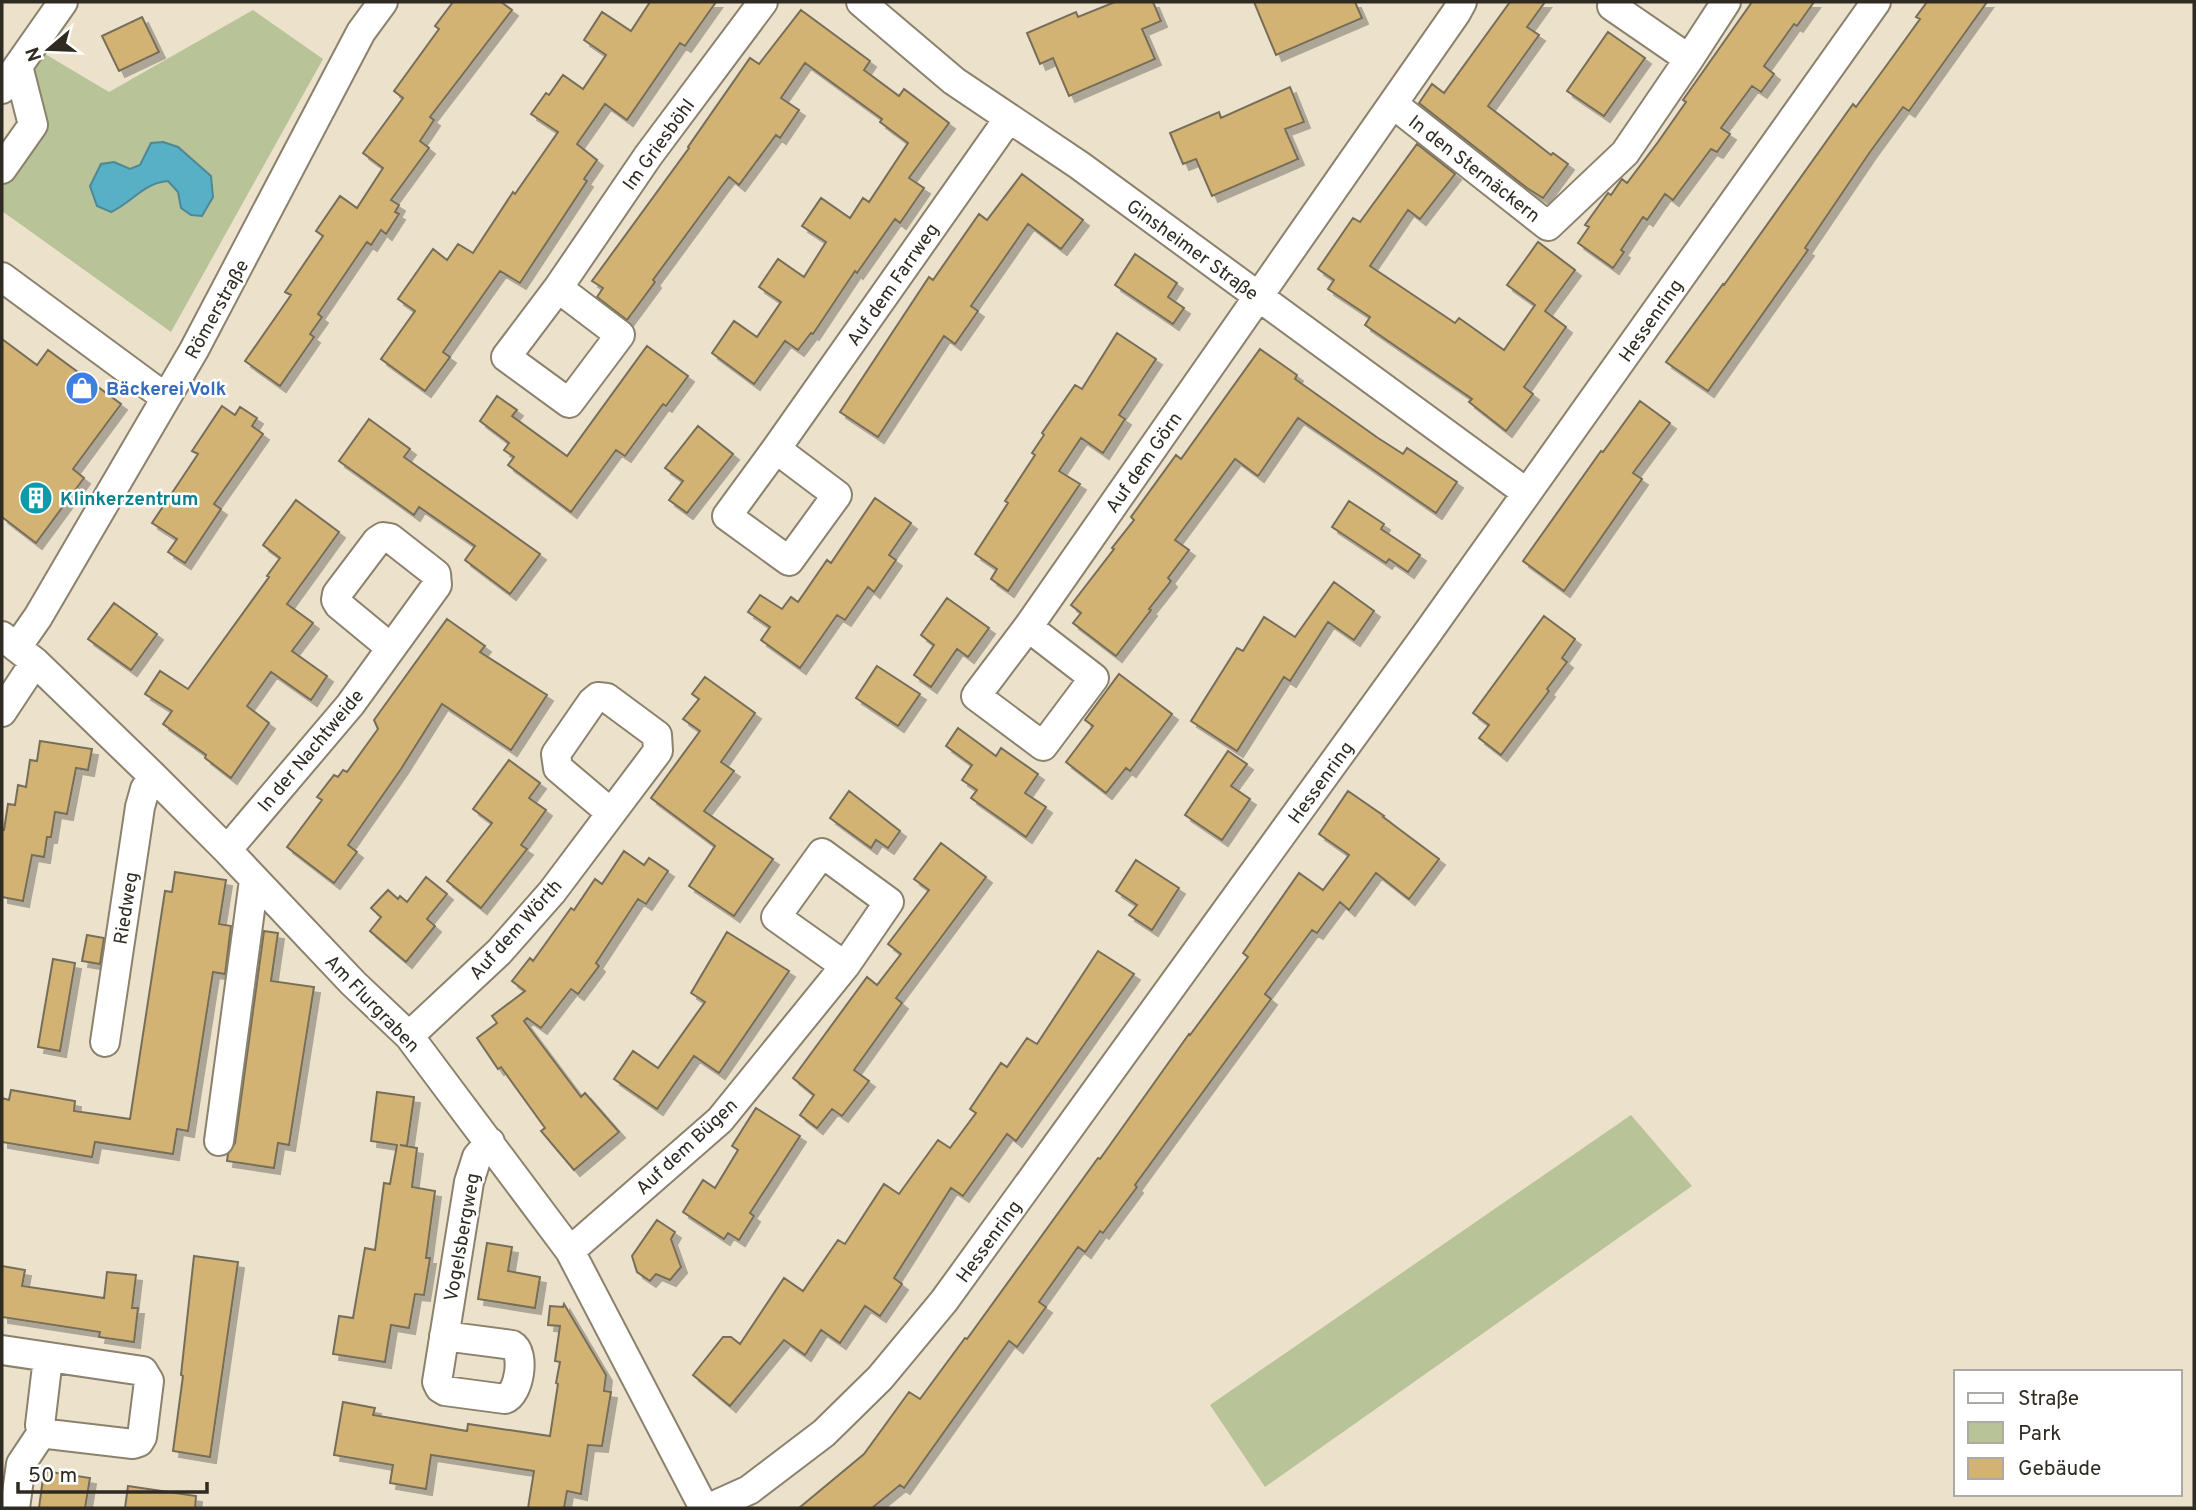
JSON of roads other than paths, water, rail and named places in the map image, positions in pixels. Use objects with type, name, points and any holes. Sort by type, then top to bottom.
[{"type":"street","points":[[2,89],[63,2]]},
{"type":"street","name":"Römerstraße","points":[[2,712],[18,648],[166,398],[237,272],[361,32],[383,2]]},
{"type":"street","name":"Im Griesböhl","points":[[558,288],[648,156],[763,2]]},
{"type":"street","name":"Ginsheimer Straße","points":[[861,2],[954,81],[1079,165],[1527,493]]},
{"type":"street","points":[[1615,2],[1612,6],[1689,59]]},
{"type":"street","name":"Hessenring","points":[[715,1507],[754,1499],[880,1378],[944,1301],[1527,493],[1876,2]]},
{"type":"street","name":"In den Sternäckern","points":[[1394,104],[1548,226],[1625,153],[1689,59],[1722,3]]},
{"type":"street","name":"In den Sternäckern","points":[[1258,296],[1394,104],[1453,6]]},
{"type":"street","points":[[2,169],[33,125],[18,66]]},
{"type":"street","name":"Auf dem Farrweg","points":[[776,449],[1009,118]]},
{"type":"street","points":[[2,278],[166,398]]},
{"type":"street","name":"Auf dem Görn","points":[[1028,627],[1258,296]]},
{"type":"street","name":"Am Flurgraben","points":[[18,648],[153,776],[353,984],[410,1036],[570,1251],[715,1507]]},
{"type":"street","name":"In der Nachtweide","points":[[227,850],[350,705],[391,648]]},
{"type":"street","name":"Riedweg","points":[[105,1041],[141,807],[145,789],[153,776]]},
{"type":"street","name":"Auf dem Wörth","points":[[410,1036],[499,952],[552,892],[611,813]]},
{"type":"street","points":[[219,1141],[254,880]]},
{"type":"street","name":"Auf dem Bügen","points":[[570,1251],[720,1119],[845,967]]},
{"type":"street","name":"Vogelsbergweg","points":[[444,1336],[468,1182],[477,1157],[490,1142]]},
{"type":"street","points":[[2,1350],[143,1371],[149,1381],[142,1437],[139,1442],[133,1444],[48,1434],[43,1431],[40,1425],[48,1358]]},
{"type":"street","points":[[15,1508],[21,1464],[43,1431]]},
{"type":"water","points":[[163,142],[178,147],[211,176],[213,197],[202,216],[191,215],[181,208],[178,192],[168,181],[152,185],[111,212],[97,206],[90,186],[101,164],[114,162],[130,169],[140,165],[151,143]]},
{"type":"place","name":"Bäckerei Volk","points":[[82,388]]},
{"type":"place","name":"Klinkerzentrum","points":[[36,498]]}]
